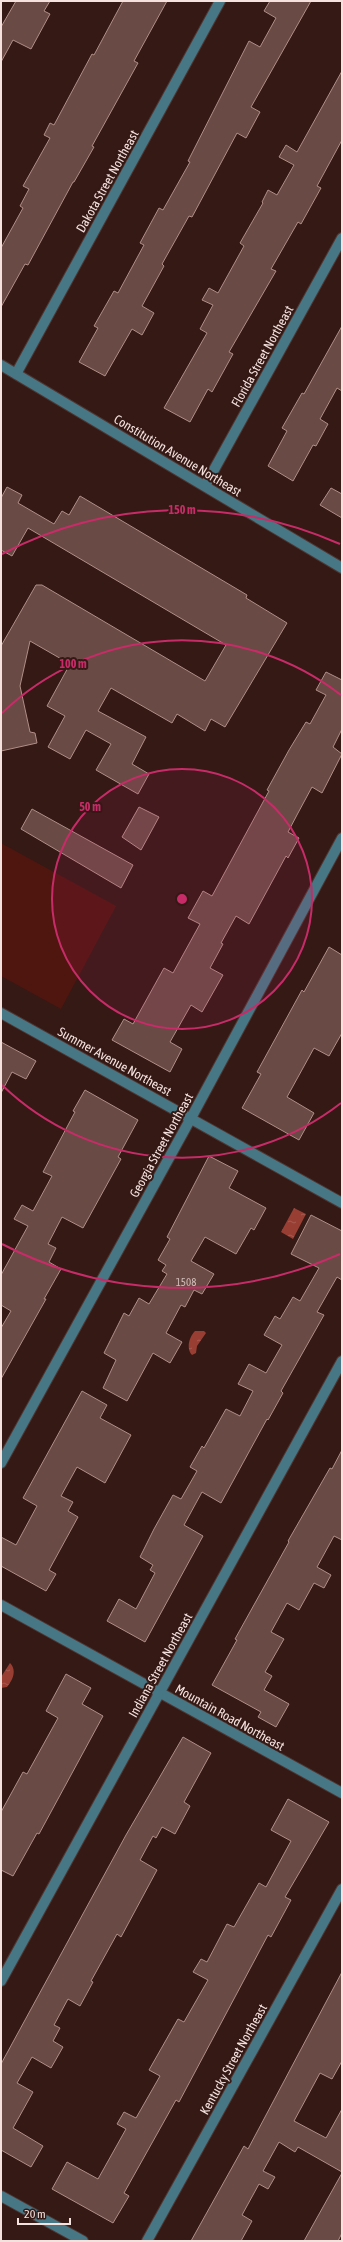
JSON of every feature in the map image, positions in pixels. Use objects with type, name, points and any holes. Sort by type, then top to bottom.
[{"type":"street","name":"Dakota Street Northeast","points":[[16,374],[220,1]]},
{"type":"street","name":"Florida Street Northeast","points":[[204,486],[342,238]]},
{"type":"street","name":"Constitution Avenue Northeast","points":[[1,364],[342,568]]},
{"type":"street","name":"Georgia Street Northeast","points":[[1,1463],[191,1118],[342,838]]},
{"type":"street","name":"Summer Avenue Northeast","points":[[1,1014],[342,1203]]},
{"type":"street","name":"Indiana Street Northeast","points":[[1,1981],[342,1361]]},
{"type":"street","name":"Mountain Road Northeast","points":[[1,1605],[342,1792]]},
{"type":"street","name":"Kentucky Street Northeast","points":[[147,2241],[342,1889]]},
{"type":"street","points":[[1,2196],[83,2241]]},
{"type":"shaded area","points":[[1,843],[116,906],[61,1009],[1,976]]},
{"type":"water","points":[[294,1208],[306,1214],[293,1239],[281,1232]]},
{"type":"water","points":[[195,1331],[204,1331],[206,1333],[197,1346],[196,1353],[192,1355],[189,1350],[189,1343],[191,1336]]},
{"type":"water","points":[[10,1663],[14,1672],[11,1681],[7,1687],[1,1688],[1,1677]]},
{"type":"building","points":[[16,1],[50,1],[44,11],[50,14],[31,49],[13,40],[1,62],[1,27]]},
{"type":"building","points":[[123,1],[167,1],[134,61],[138,63],[92,146],[94,147],[73,182],[28,265],[25,264],[1,307],[1,248],[23,208],[20,206],[29,189],[23,186],[50,138],[44,135],[50,123],[54,125],[92,54],[94,55]]},
{"type":"building","points":[[270,1],[311,1],[251,107],[260,112],[246,138],[237,133],[192,217],[189,216],[162,264],[164,266],[142,306],[154,313],[142,335],[132,329],[105,376],[79,362],[98,328],[94,326],[114,291],[118,293],[144,245],[140,243],[159,208],[163,210],[190,162],[188,161],[249,41],[260,47],[276,18],[264,11]]},
{"type":"building","points":[[342,71],[342,140],[317,186],[321,188],[301,224],[298,222],[271,269],[276,271],[229,352],[233,354],[212,392],[208,389],[190,422],[164,408],[207,333],[200,329],[213,305],[202,300],[209,288],[218,293],[244,246],[240,243],[263,203],[262,202],[268,190],[277,195],[294,165],[279,157],[286,145],[297,152]]},
{"type":"building","points":[[342,326],[342,391],[337,388],[320,419],[328,424],[316,446],[313,445],[293,481],[268,466],[287,431],[282,428],[302,393],[304,394]]},
{"type":"building","points":[[7,487],[22,495],[18,503],[54,524],[62,511],[69,515],[80,496],[247,595],[246,598],[287,623],[225,727],[211,719],[205,731],[177,714],[172,723],[111,688],[98,711],[146,737],[132,764],[149,774],[138,794],[96,770],[111,744],[86,730],[70,759],[48,747],[65,716],[47,706],[70,664],[30,641],[20,686],[30,732],[35,733],[37,743],[1,751],[1,646],[36,585],[42,585],[205,681],[226,645],[28,528],[12,556],[1,550],[1,498]]},
{"type":"building","points":[[331,488],[342,494],[342,518],[320,505]]},
{"type":"building","points":[[326,672],[342,680],[342,729],[333,747],[342,754],[322,793],[312,787],[288,832],[299,838],[288,858],[286,856],[249,924],[236,916],[221,943],[223,944],[210,968],[223,975],[202,1012],[191,1005],[170,1042],[182,1049],[170,1072],[112,1040],[124,1019],[133,1024],[164,968],[173,973],[200,924],[188,918],[203,891],[212,896],[269,791],[267,790],[289,750],[306,722],[310,724],[326,695],[316,690]]},
{"type":"building","points":[[139,807],[159,817],[141,850],[122,837]]},
{"type":"building","points":[[32,809],[133,865],[121,888],[21,829]]},
{"type":"building","points":[[329,947],[342,955],[342,1033],[329,1056],[314,1048],[287,1097],[314,1113],[299,1140],[242,1108],[261,1074],[257,1072],[302,990],[304,992]]},
{"type":"building","points":[[1,1042],[36,1061],[26,1079],[12,1072],[1,1093]]},
{"type":"building","points":[[85,1090],[138,1120],[118,1157],[121,1159],[83,1228],[62,1217],[48,1244],[56,1248],[49,1262],[61,1269],[1,1379],[1,1328],[11,1311],[1,1305],[1,1275],[28,1226],[14,1219],[22,1205],[33,1211],[52,1176],[43,1172]]},
{"type":"building","points":[[209,1156],[238,1171],[229,1188],[266,1208],[254,1230],[251,1228],[236,1254],[205,1237],[191,1261],[214,1274],[202,1294],[194,1290],[185,1307],[181,1305],[166,1333],[182,1342],[170,1363],[153,1353],[127,1401],[103,1388],[116,1360],[104,1353],[124,1313],[129,1316],[139,1298],[149,1304],[167,1274],[162,1271],[166,1265],[158,1260],[170,1239],[167,1237]]},
{"type":"building","points":[[311,1215],[342,1231],[342,1280],[337,1277],[317,1312],[324,1315],[281,1391],[283,1393],[221,1503],[202,1492],[184,1525],[203,1536],[145,1642],[107,1621],[119,1599],[136,1609],[155,1573],[150,1570],[153,1565],[140,1557],[154,1529],[173,1495],[181,1499],[197,1471],[190,1467],[202,1446],[204,1448],[226,1409],[240,1416],[253,1391],[238,1384],[249,1364],[266,1373],[282,1345],[264,1335],[275,1316],[280,1319],[293,1297],[300,1301],[319,1268],[291,1254]]},
{"type":"building","points":[[82,1391],[107,1405],[100,1418],[131,1435],[105,1483],[77,1467],[61,1496],[73,1502],[68,1511],[78,1517],[49,1570],[56,1574],[46,1591],[1,1566],[1,1537],[16,1545],[37,1506],[23,1498]]},
{"type":"building","points":[[342,1450],[342,1540],[334,1536],[317,1567],[331,1575],[324,1588],[314,1583],[299,1610],[287,1603],[271,1632],[284,1639],[265,1672],[272,1676],[264,1690],[289,1704],[276,1727],[258,1717],[261,1712],[212,1685],[237,1640],[235,1639],[289,1542],[288,1541]]},
{"type":"building","points":[[66,1674],[91,1688],[82,1704],[103,1716],[39,1834],[37,1833],[13,1876],[1,1870],[1,1812],[23,1772],[27,1774],[58,1718],[46,1711]]},
{"type":"building","points":[[183,1737],[211,1753],[184,1802],[190,1806],[175,1834],[162,1827],[156,1838],[153,1836],[140,1860],[157,1870],[121,1937],[117,1934],[91,1981],[93,1982],[80,2006],[68,1999],[54,2025],[60,2028],[53,2041],[63,2047],[51,2068],[32,2057],[17,2083],[33,2092],[13,2128],[43,2146],[31,2167],[1,2150],[1,2064],[126,1835]]},
{"type":"building","points":[[288,1799],[329,1822],[285,1897],[291,1900],[271,1937],[268,1935],[179,2102],[176,2100],[124,2193],[129,2196],[113,2223],[52,2189],[67,2162],[98,2179],[126,2129],[117,2124],[124,2112],[136,2118],[160,2076],[149,2070],[178,2019],[184,2022],[208,1980],[193,1972],[201,1959],[207,1962],[227,1924],[234,1927],[259,1883],[266,1887],[291,1841],[271,1830]]},
{"type":"building","points":[[342,1972],[342,2061],[332,2079],[320,2073],[294,2121],[326,2138],[342,2109],[342,2172],[298,2147],[295,2152],[279,2142],[263,2171],[275,2177],[268,2189],[259,2184],[242,2215],[252,2221],[241,2241],[191,2241],[244,2146],[248,2149]]},
{"type":"building","points":[[342,2173],[342,2233],[338,2241],[304,2241]]}]
